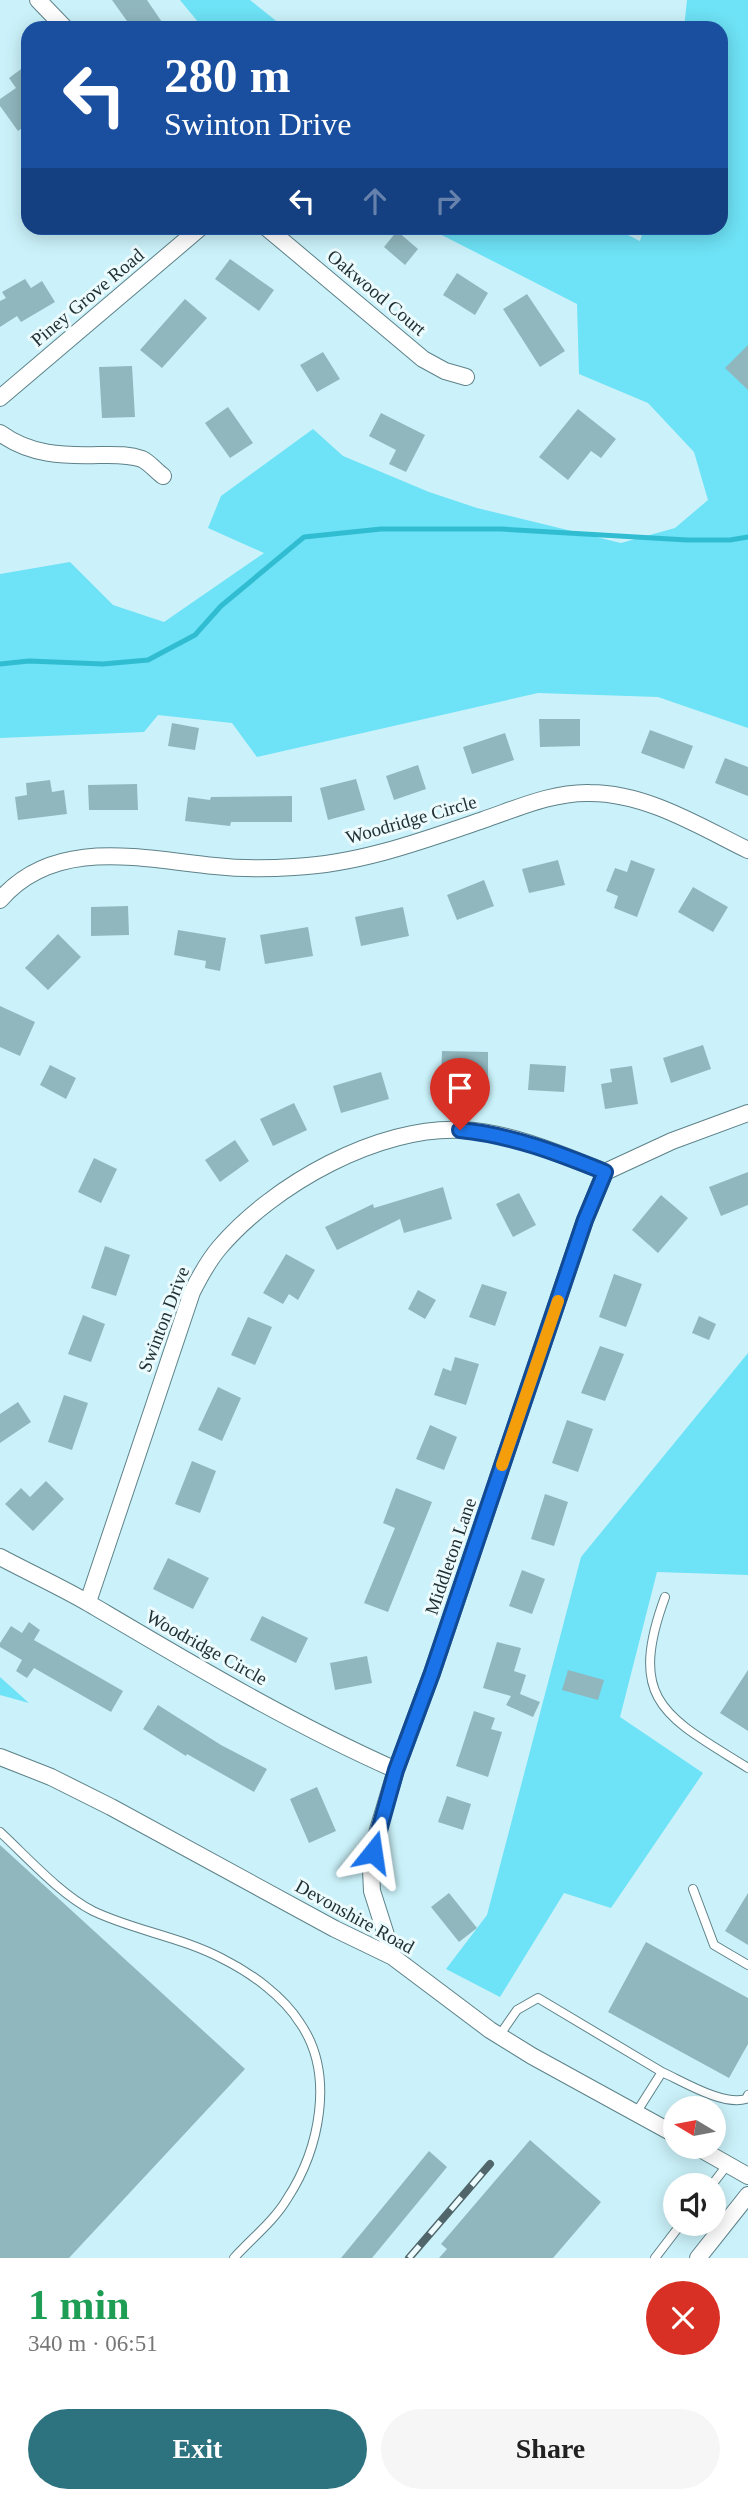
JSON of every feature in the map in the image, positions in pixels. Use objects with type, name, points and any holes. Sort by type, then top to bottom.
[{"type":"street","points":[[38,0],[58,21]]},
{"type":"street","name":"Piney Grove Road","points":[[0,398],[192,235]]},
{"type":"street","name":"Oakwood Court","points":[[275,235],[423,359],[445,371],[466,377]]},
{"type":"street","points":[[0,433],[10,441],[42,453],[62,456],[131,456],[144,460],[163,477]]},
{"type":"street","name":"Woodridge Circle","points":[[0,900],[25,878],[73,859],[108,855],[251,869],[297,867],[376,854],[415,844],[546,799],[588,793],[622,795],[650,804],[748,850]]},
{"type":"street","points":[[605,1172],[673,1141],[748,1113]]},
{"type":"street","name":"Swinton Drive","points":[[88,1602],[192,1292],[218,1249],[255,1213],[298,1182],[341,1159],[391,1138],[427,1131],[460,1130],[496,1135],[559,1153],[605,1172]]},
{"type":"street","name":"Middleton Lane","points":[[393,1957],[372,1891],[371,1870],[377,1833],[396,1770],[432,1673],[585,1220],[605,1172]]},
{"type":"street","name":"Woodridge Circle","points":[[0,1557],[88,1602],[139,1634],[329,1740],[396,1770]]},
{"type":"street","name":"Devonshire Road","points":[[0,1758],[51,1777],[111,1807],[393,1957],[499,2036],[663,2128]]},
{"type":"street","points":[[721,2160],[748,2176]]},
{"type":"street","points":[[698,2258],[748,2195]]},
{"type":"lane","points":[[665,1597],[658,1616],[649,1663],[653,1691],[665,1710],[689,1731],[748,1768]]},
{"type":"lane","points":[[0,1832],[72,1898],[93,1911],[223,1958],[277,1997],[300,2022],[313,2047],[320,2108],[305,2169],[286,2202],[233,2258]]},
{"type":"lane","points":[[693,1889],[714,1945],[748,1965]]},
{"type":"lane","points":[[499,2036],[517,2010],[538,1998],[662,2072],[715,2096],[736,2102],[746,2099],[748,2095]]},
{"type":"lane","points":[[636,2113],[662,2072]]},
{"type":"lane","points":[[721,2173],[728,2164]]},
{"type":"lane","points":[[656,2258],[672,2236]]},
{"type":"shaded area","points":[[180,0],[250,0],[276,21],[197,21]]},
{"type":"shaded area","points":[[687,0],[748,0],[748,728],[658,697],[538,693],[257,757],[232,723],[158,715],[144,732],[0,738],[0,574],[70,562],[113,605],[164,622],[264,553],[208,528],[221,496],[313,429],[343,456],[429,492],[477,508],[621,543],[675,528],[708,500],[694,452],[648,403],[579,374],[577,304],[442,235],[628,235],[640,241],[642,235],[728,235],[728,21],[685,21]]},
{"type":"shaded area","points":[[748,1353],[748,1575],[657,1572],[620,1717],[703,1773],[611,1908],[564,1893],[500,1997],[446,1969],[487,1915],[581,1557]]},
{"type":"shaded area","points":[[0,1677],[29,1703],[0,1695]]},
{"type":"building","points":[[112,0],[147,0],[161,21],[127,21]]},
{"type":"building","points":[[21,69],[21,129],[18,131],[0,106],[0,99],[16,88],[9,78]]},
{"type":"building","points":[[394,235],[402,235],[418,249],[405,265],[384,247]]},
{"type":"building","points":[[230,259],[274,290],[259,311],[215,279]]},
{"type":"building","points":[[457,273],[488,293],[475,315],[443,295]]},
{"type":"building","points":[[25,279],[31,288],[42,281],[55,302],[21,322],[17,316],[0,327],[0,301],[6,298],[2,292]]},
{"type":"building","points":[[527,294],[565,351],[540,367],[503,309]]},
{"type":"building","points":[[185,299],[207,318],[162,368],[140,350]]},
{"type":"building","points":[[748,345],[748,390],[725,368]]},
{"type":"building","points":[[323,352],[340,379],[317,392],[300,365]]},
{"type":"building","points":[[132,366],[135,417],[102,418],[99,367]]},
{"type":"building","points":[[228,407],[253,443],[230,458],[205,423]]},
{"type":"building","points":[[578,409],[616,439],[601,458],[591,451],[568,480],[539,457]]},
{"type":"building","points":[[381,413],[425,435],[406,472],[389,464],[396,450],[369,436]]},
{"type":"building","points":[[539,719],[580,719],[580,746],[540,747]]},
{"type":"building","points":[[172,723],[199,728],[195,750],[168,746]]},
{"type":"building","points":[[650,730],[693,746],[684,769],[641,753]]},
{"type":"building","points":[[505,733],[514,760],[472,774],[463,747]]},
{"type":"building","points":[[725,758],[748,767],[748,796],[715,783]]},
{"type":"building","points":[[418,765],[426,789],[394,800],[386,776]]},
{"type":"building","points":[[356,779],[365,810],[328,820],[320,788]]},
{"type":"building","points":[[50,780],[52,792],[64,790],[67,814],[18,820],[15,797],[27,795],[26,783]]},
{"type":"building","points":[[137,784],[138,810],[89,810],[88,785]]},
{"type":"building","points":[[292,796],[292,822],[231,822],[230,826],[185,821],[188,797],[210,800],[211,797]]},
{"type":"building","points":[[558,860],[565,885],[529,893],[522,869]]},
{"type":"building","points":[[631,860],[655,869],[637,917],[614,908],[618,896],[606,891],[615,868],[627,872]]},
{"type":"building","points":[[484,880],[494,906],[457,920],[447,895]]},
{"type":"building","points":[[693,887],[728,907],[713,932],[678,912]]},
{"type":"building","points":[[128,906],[129,935],[91,936],[91,907]]},
{"type":"building","points":[[403,907],[409,936],[361,946],[355,917]]},
{"type":"building","points":[[308,927],[313,956],[265,964],[260,935]]},
{"type":"building","points":[[178,930],[226,938],[220,971],[205,968],[206,961],[174,955]]},
{"type":"building","points":[[58,934],[81,957],[48,990],[25,968]]},
{"type":"building","points":[[0,1006],[35,1022],[20,1056],[0,1047]]},
{"type":"building","points":[[703,1045],[711,1069],[671,1083],[663,1058]]},
{"type":"building","points":[[442,1051],[488,1052],[488,1078],[441,1077]]},
{"type":"building","points":[[530,1064],[566,1066],[564,1092],[528,1090]]},
{"type":"building","points":[[50,1065],[76,1078],[66,1099],[40,1085]]},
{"type":"building","points":[[632,1066],[638,1104],[605,1109],[601,1084],[612,1082],[610,1069]]},
{"type":"building","points":[[381,1072],[389,1099],[341,1113],[333,1086]]},
{"type":"building","points":[[294,1103],[307,1130],[273,1146],[260,1119]]},
{"type":"building","points":[[235,1140],[249,1161],[220,1182],[205,1160]]},
{"type":"building","points":[[94,1158],[117,1169],[101,1203],[78,1192]]},
{"type":"building","points":[[748,1172],[748,1205],[721,1216],[709,1187]]},
{"type":"building","points":[[443,1187],[452,1219],[404,1233],[400,1219],[337,1250],[325,1227],[373,1204],[374,1208]]},
{"type":"building","points":[[519,1193],[536,1225],[513,1237],[496,1204]]},
{"type":"building","points":[[661,1195],[688,1218],[658,1253],[632,1230]]},
{"type":"building","points":[[105,1246],[130,1255],[116,1296],[91,1288]]},
{"type":"building","points":[[286,1254],[315,1270],[298,1300],[289,1294],[283,1304],[263,1293]]},
{"type":"building","points":[[614,1274],[642,1284],[626,1327],[599,1317]]},
{"type":"building","points":[[482,1284],[507,1292],[495,1326],[469,1317]]},
{"type":"building","points":[[418,1290],[436,1300],[425,1319],[408,1309]]},
{"type":"building","points":[[83,1315],[105,1324],[91,1362],[68,1354]]},
{"type":"building","points":[[699,1316],[716,1324],[709,1340],[692,1333]]},
{"type":"building","points":[[248,1317],[272,1327],[255,1365],[231,1355]]},
{"type":"building","points":[[600,1346],[624,1354],[605,1401],[581,1393]]},
{"type":"building","points":[[455,1357],[479,1364],[466,1405],[434,1395],[443,1368],[451,1371]]},
{"type":"building","points":[[218,1387],[241,1398],[222,1441],[198,1430]]},
{"type":"building","points":[[64,1395],[88,1403],[72,1450],[48,1442]]},
{"type":"building","points":[[18,1402],[31,1422],[0,1443],[0,1414]]},
{"type":"building","points":[[567,1420],[593,1429],[578,1472],[552,1463]]},
{"type":"building","points":[[430,1425],[457,1437],[444,1470],[416,1459]]},
{"type":"building","points":[[192,1461],[216,1471],[200,1513],[175,1504]]},
{"type":"building","points":[[46,1481],[64,1499],[33,1531],[5,1504],[21,1488],[30,1497]]},
{"type":"building","points":[[396,1488],[432,1502],[388,1612],[364,1603],[395,1528],[383,1523]]},
{"type":"building","points":[[545,1494],[568,1502],[554,1546],[531,1539]]},
{"type":"building","points":[[168,1558],[209,1578],[193,1609],[153,1589]]},
{"type":"building","points":[[522,1570],[545,1579],[532,1614],[509,1606]]},
{"type":"building","points":[[262,1616],[308,1638],[296,1663],[250,1640]]},
{"type":"building","points":[[29,1622],[40,1630],[34,1640],[123,1691],[111,1712],[34,1668],[27,1678],[16,1671],[22,1660],[0,1647],[0,1643],[11,1626],[22,1633]]},
{"type":"building","points":[[497,1642],[521,1648],[514,1671],[526,1675],[520,1694],[540,1702],[533,1717],[506,1705],[511,1696],[483,1688]]},
{"type":"building","points":[[367,1656],[372,1683],[335,1690],[330,1663]]},
{"type":"building","points":[[568,1670],[604,1680],[598,1700],[562,1690]]},
{"type":"building","points":[[748,1670],[748,1731],[720,1713]]},
{"type":"building","points":[[158,1705],[221,1745],[267,1769],[254,1792],[187,1754],[186,1756],[143,1729]]},
{"type":"building","points":[[474,1711],[495,1718],[491,1729],[502,1732],[488,1777],[456,1766]]},
{"type":"building","points":[[317,1787],[336,1831],[309,1843],[290,1799]]},
{"type":"building","points":[[447,1796],[471,1804],[463,1830],[438,1822]]},
{"type":"building","points":[[0,1845],[245,2069],[69,2258],[0,2258]]},
{"type":"building","points":[[449,1893],[477,1928],[459,1942],[431,1907]]},
{"type":"building","points":[[748,1893],[748,1945],[725,1931]]},
{"type":"building","points":[[646,1942],[748,1998],[748,2044],[729,2078],[608,2012]]},
{"type":"building","points":[[530,2140],[601,2202],[553,2258],[439,2258],[447,2249],[441,2244]]},
{"type":"building","points":[[429,2151],[447,2167],[372,2258],[341,2258]]},
{"type":"waterway","points":[[0,664],[29,661],[103,664],[148,660],[195,635],[221,606],[304,537],[381,529],[501,529],[687,540],[730,540],[748,537]]},
{"type":"railway","points":[[409,2258],[490,2164]]},
{"type":"slow traffic","points":[[502,1465],[558,1301]]},
{"type":"route","points":[[373,1852],[396,1770],[432,1673],[585,1220],[605,1172],[559,1153],[496,1135],[460,1130]]}]
